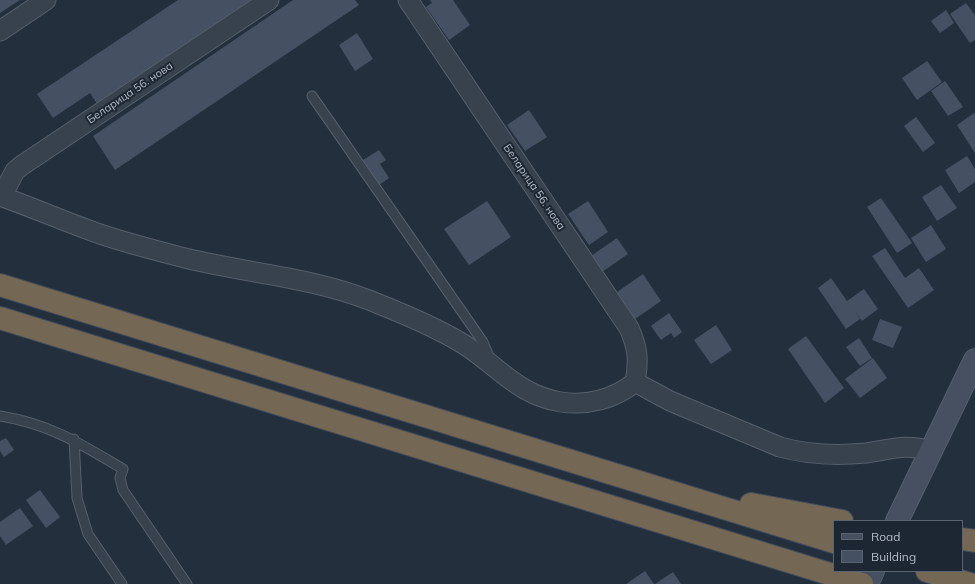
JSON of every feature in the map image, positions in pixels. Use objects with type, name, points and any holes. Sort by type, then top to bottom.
[{"type":"highway","points":[[0,285],[833,542]]},
{"type":"highway","points":[[0,318],[501,473],[833,568]]},
{"type":"highway","points":[[626,479],[837,520]]},
{"type":"highway","points":[[963,539],[975,541]]},
{"type":"highway","points":[[848,572],[869,578]]},
{"type":"highway","points":[[930,572],[970,584]]},
{"type":"main road","points":[[896,520],[975,360]]},
{"type":"street","points":[[0,31],[46,0]]},
{"type":"street","name":"Беларица 56. нова","points":[[1,196],[15,171],[21,166],[269,0]]},
{"type":"street","name":"Беларица 56. нова","points":[[408,0],[629,328],[635,340],[638,363],[635,382]]},
{"type":"street","points":[[1,196],[102,235],[187,258],[313,282],[369,300],[446,335],[465,346],[526,391],[560,402],[573,403],[597,401],[624,391],[635,382],[670,401],[780,447],[792,450],[824,455],[840,455],[908,446],[930,451]]},
{"type":"lane","points":[[312,96],[483,342],[488,354],[487,362]]},
{"type":"lane","points":[[0,416],[47,428],[74,439],[123,468],[120,478],[123,490],[187,584]]},
{"type":"lane","points":[[74,439],[77,498],[88,534],[122,584]]},
{"type":"building","points":[[0,0],[20,0],[0,13]]},
{"type":"building","points":[[178,0],[251,0],[97,104],[90,93],[53,118],[37,94]]},
{"type":"building","points":[[293,0],[355,0],[359,5],[115,170],[93,136]]},
{"type":"building","points":[[430,0],[453,0],[470,25],[449,40],[426,7],[432,3]]},
{"type":"building","points":[[966,3],[975,15],[975,40],[970,43],[950,14]]},
{"type":"building","points":[[946,10],[954,23],[940,33],[931,21]]},
{"type":"building","points":[[357,33],[373,59],[355,71],[339,45]]},
{"type":"building","points":[[927,61],[942,82],[917,100],[902,78]]},
{"type":"building","points":[[945,81],[963,107],[948,116],[931,91]]},
{"type":"building","points":[[529,110],[547,137],[525,151],[507,125]]},
{"type":"building","points":[[974,113],[975,115],[975,153],[957,125]]},
{"type":"building","points":[[916,117],[935,143],[923,152],[904,126]]},
{"type":"building","points":[[379,150],[386,160],[380,164],[389,178],[379,185],[363,160]]},
{"type":"building","points":[[967,156],[975,169],[975,182],[959,193],[945,170]]},
{"type":"building","points":[[941,185],[957,208],[937,221],[922,197]]},
{"type":"building","points":[[881,198],[912,243],[897,253],[867,207]]},
{"type":"building","points":[[487,201],[511,237],[469,265],[444,229]]},
{"type":"building","points":[[588,201],[608,232],[589,245],[568,214]]},
{"type":"building","points":[[931,225],[946,249],[926,262],[911,238]]},
{"type":"building","points":[[617,238],[628,254],[602,272],[591,256]]},
{"type":"building","points":[[885,248],[905,278],[919,268],[934,290],[908,308],[872,256]]},
{"type":"building","points":[[643,274],[661,301],[635,319],[617,292]]},
{"type":"building","points":[[831,278],[847,301],[864,289],[878,309],[862,321],[854,310],[860,319],[846,329],[818,288]]},
{"type":"building","points":[[669,313],[682,332],[674,338],[671,333],[661,340],[651,326]]},
{"type":"building","points":[[880,319],[902,327],[893,348],[872,340]]},
{"type":"building","points":[[716,325],[732,350],[711,364],[694,340]]},
{"type":"building","points":[[806,336],[844,388],[825,403],[788,349]]},
{"type":"building","points":[[859,338],[872,358],[860,366],[846,347]]},
{"type":"building","points":[[873,358],[887,378],[860,398],[845,379]]},
{"type":"building","points":[[6,438],[14,450],[4,457],[0,451],[0,441]]},
{"type":"building","points":[[40,490],[60,517],[46,528],[26,500]]},
{"type":"building","points":[[20,508],[33,526],[6,545],[0,536],[0,522]]},
{"type":"building","points":[[645,571],[654,584],[626,584]]},
{"type":"building","points":[[673,572],[681,584],[655,584]]}]
